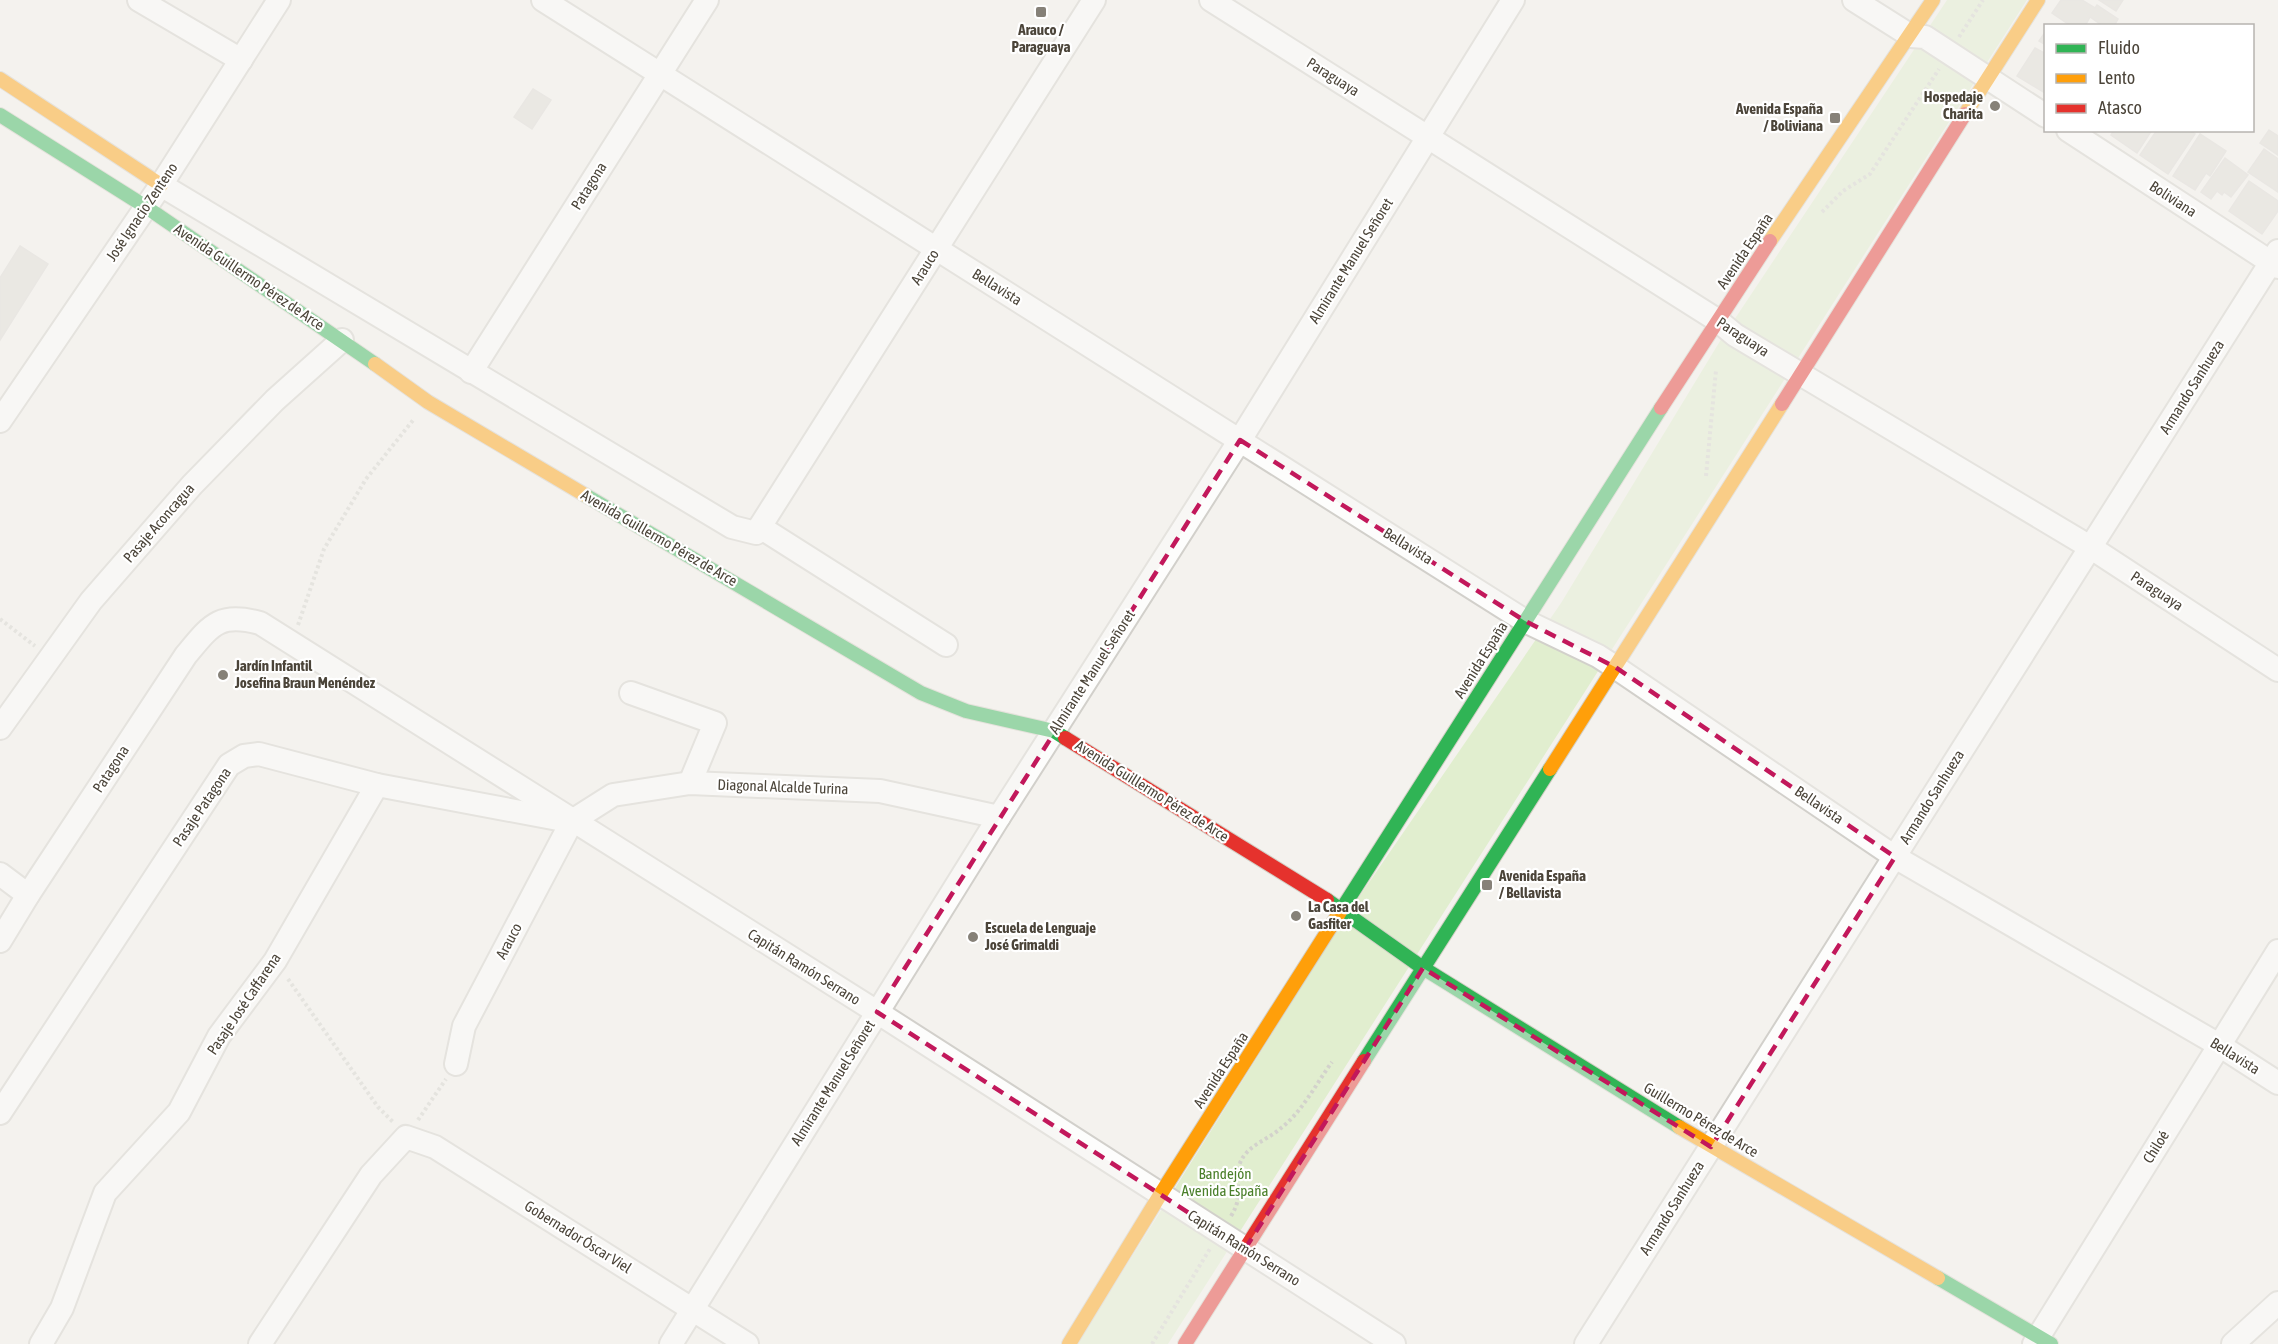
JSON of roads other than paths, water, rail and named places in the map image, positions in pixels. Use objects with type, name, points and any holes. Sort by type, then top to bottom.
[{"type":"main road","name":"Avenida España","points":[[1069,1344],[1160,1195],[1717,320],[1911,36],[1933,0]]},
{"type":"main road","points":[[1185,1344],[2038,0]]},
{"type":"main road","name":"Avenida Guillermo Pérez de Arce","points":[[0,79],[161,186]]},
{"type":"main road","name":"Avenida Guillermo Pérez de Arce","points":[[0,115],[146,207],[342,340],[428,402],[921,693],[966,711],[1054,731],[1343,910]]},
{"type":"main road","name":"Guillermo Pérez de Arce","points":[[1343,910],[1423,968],[1711,1147],[2041,1342]]},
{"type":"street","points":[[139,0],[241,60]]},
{"type":"street","name":"José Ignacio Zenteno","points":[[0,421],[161,186],[279,0]]},
{"type":"street","name":"Bellavista","points":[[543,0],[1526,621],[1598,656],[1895,857],[2219,1045],[2278,1083]]},
{"type":"street","name":"Patagona","points":[[471,372],[707,0]]},
{"type":"street","name":"Arauco","points":[[758,530],[1094,0]]},
{"type":"street","name":"Paraguaya","points":[[1211,0],[1717,320],[1735,335],[2090,547],[2278,670]]},
{"type":"street","name":"Almirante Manuel Señoret","points":[[671,1344],[999,817],[1240,440],[1514,0]]},
{"type":"street","points":[[1854,0],[1911,36],[1925,37],[2044,115]]},
{"type":"street","name":"Boliviana","points":[[2071,132],[2276,260]]},
{"type":"street","name":"Avenida Guillermo Pérez de Arce","points":[[161,186],[732,527],[758,530],[946,645]]},
{"type":"street","name":"Armando Sanhueza","points":[[1586,1344],[2090,547],[2276,260]]},
{"type":"street","name":"Pasaje Aconcagua","points":[[0,728],[91,601],[192,485],[275,400],[342,340]]},
{"type":"street","name":"Patagona","points":[[0,941],[186,655],[205,632],[225,620],[240,618]]},
{"type":"street","name":"Capitán Ramón Serrano","points":[[240,618],[260,623],[877,1012],[1394,1344]]},
{"type":"street","points":[[631,693],[715,723],[690,783]]},
{"type":"street","name":"Pasaje Patagona","points":[[0,1113],[229,765],[244,756],[259,754],[377,785],[572,821]]},
{"type":"street","name":"Diagonal Alcalde Turina","points":[[572,821],[614,795],[690,783],[880,790],[999,817]]},
{"type":"street","name":"Pasaje José Caffarena","points":[[41,1344],[62,1308],[105,1192],[179,1112],[219,1036],[275,961],[377,785]]},
{"type":"street","name":"Arauco","points":[[456,1064],[464,1026],[572,821]]},
{"type":"street","points":[[0,874],[28,895]]},
{"type":"street","name":"Chiloé","points":[[2041,1342],[2278,951]]},
{"type":"street","name":"Gobernador Óscar Viel","points":[[260,1344],[371,1175],[406,1137],[435,1147],[747,1344]]},
{"type":"street","points":[[2233,1344],[2278,1303]]},
{"type":"place","name":"Arauco / Paraguaya","points":[[1041,12]]},
{"type":"place","name":"Hospedaje Charita","points":[[1995,106]]},
{"type":"place","name":"Avenida España / Boliviana","points":[[1835,118]]},
{"type":"place","name":"Jardín Infantil Josefina Braun Menéndez","points":[[223,675]]},
{"type":"place","name":"Avenida España / Bellavista","points":[[1487,885]]},
{"type":"place","name":"La Casa del Gasfiter","points":[[1296,916]]},
{"type":"place","name":"Escuela de Lenguaje José Grimaldi","points":[[973,937]]},
{"type":"park label","name":"Bandejón Avenida España","points":[[1225,1182]]}]
